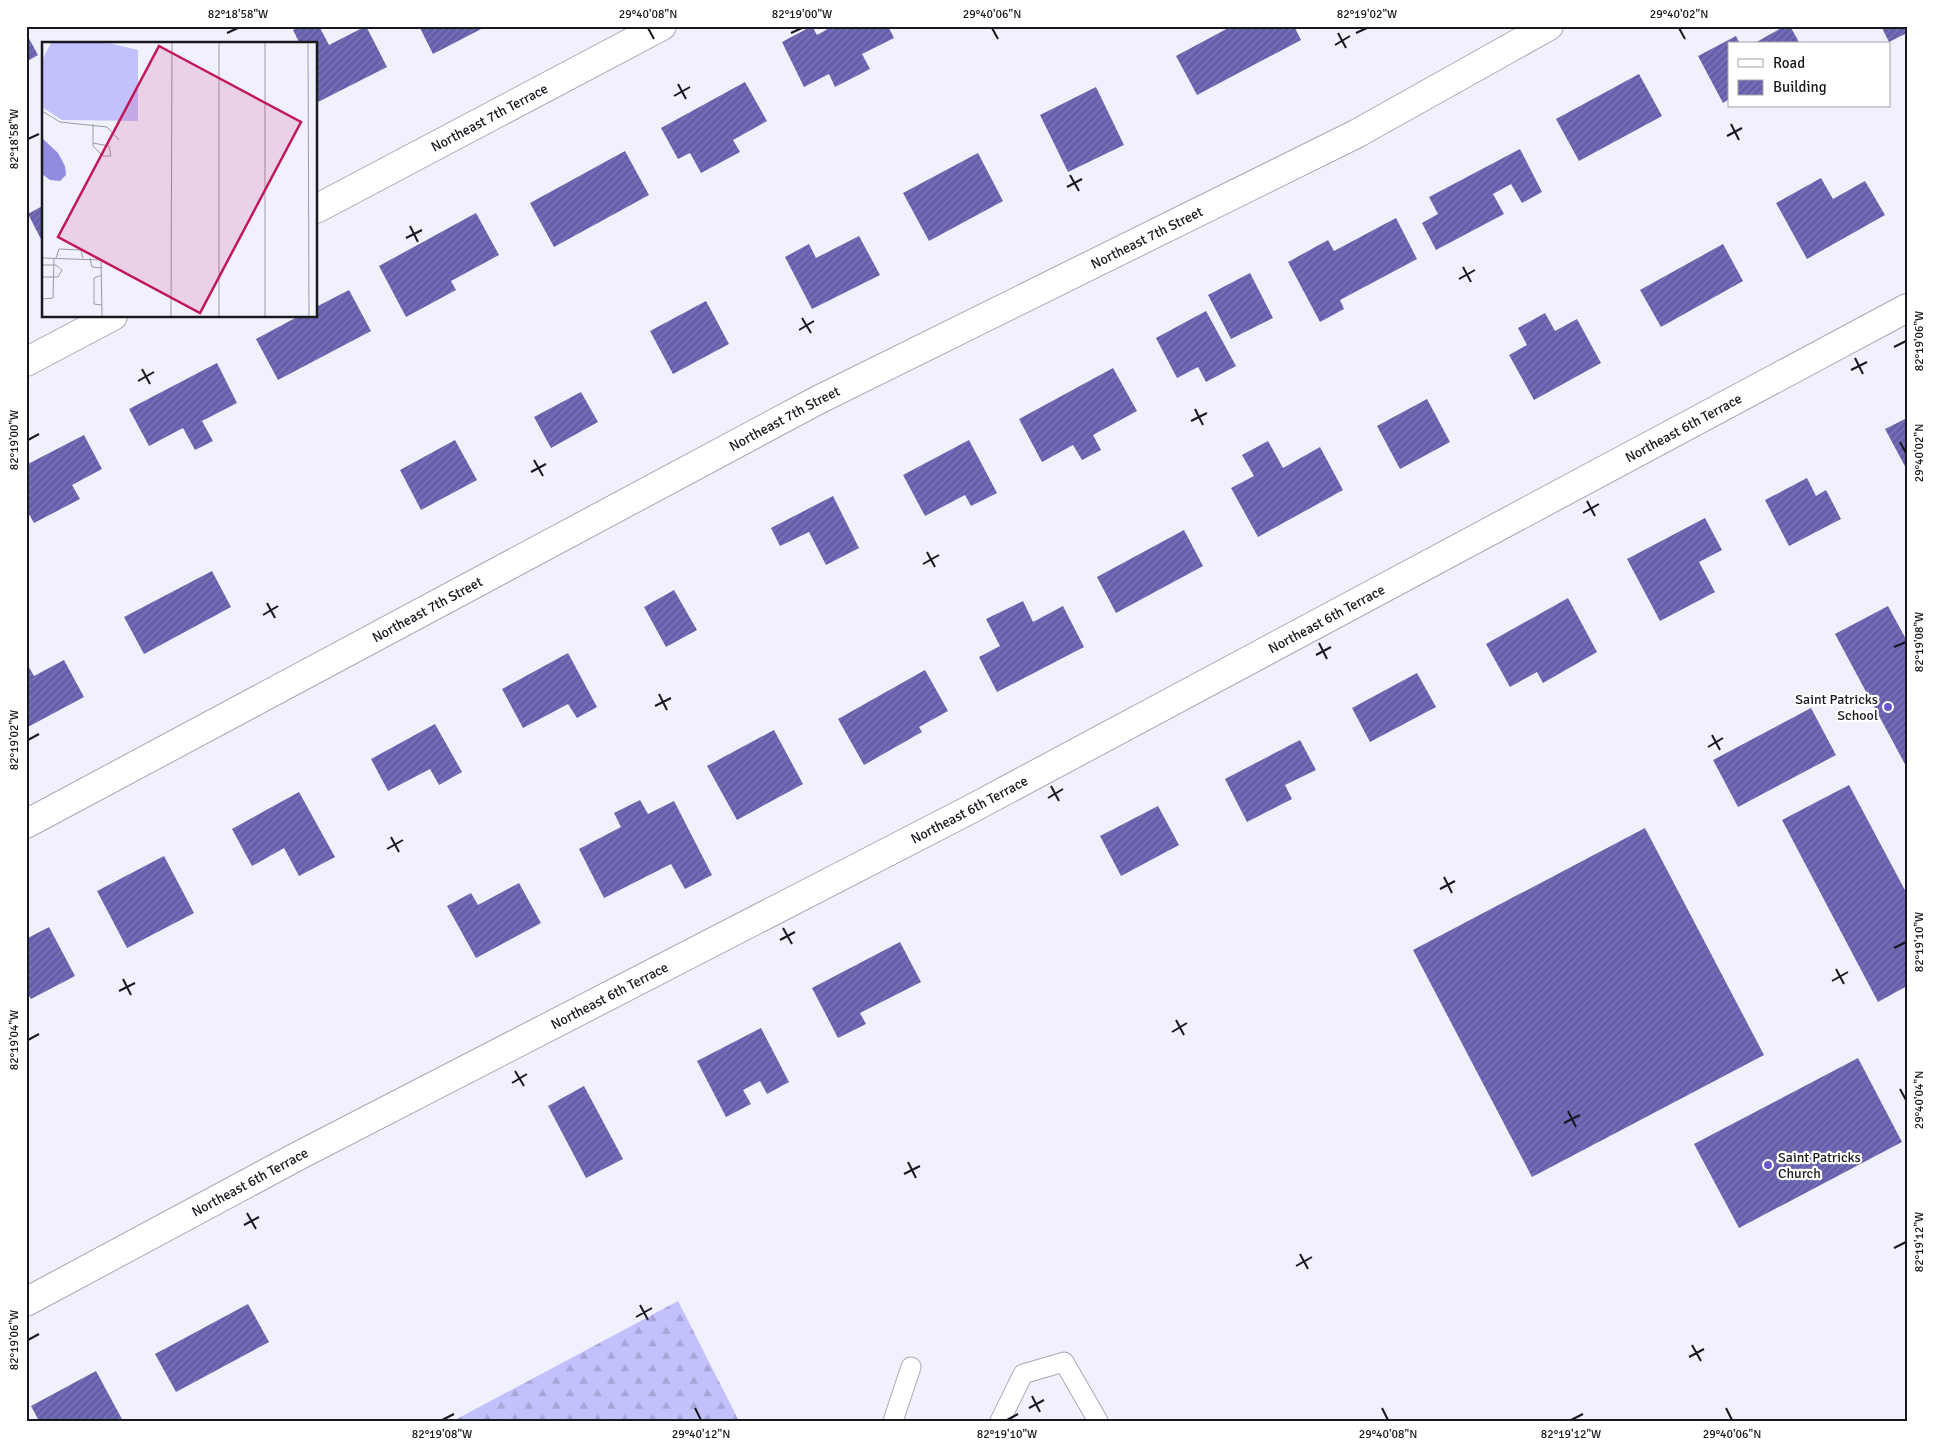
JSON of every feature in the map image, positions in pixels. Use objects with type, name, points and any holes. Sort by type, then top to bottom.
[{"type":"street","name":"Northeast 7th Terrace","points":[[318,208],[662,26]]},
{"type":"street","name":"Northeast 7th Street","points":[[26,824],[818,400],[1356,134],[1549,26]]},
{"type":"street","name":"Northeast 6th Terrace","points":[[26,1302],[307,1151],[988,799],[1907,308]]},
{"type":"street","points":[[26,362],[109,318]]},
{"type":"lane","points":[[1000,1421],[1023,1374],[1064,1362],[1098,1421]]},
{"type":"lane","points":[[892,1421],[911,1367]]},
{"type":"green space","points":[[678,1301],[739,1421],[453,1421]]},
{"type":"building","points":[[302,26],[319,26],[329,45],[366,26],[387,67],[318,102],[318,42],[299,42],[293,30]]},
{"type":"building","points":[[419,26],[487,26],[433,54]]},
{"type":"building","points":[[812,26],[817,35],[833,26],[888,26],[894,38],[862,54],[870,69],[835,87],[829,74],[804,87],[782,42]]},
{"type":"building","points":[[1232,26],[1294,26],[1301,40],[1197,95],[1176,56]]},
{"type":"building","points":[[1785,26],[1790,26],[1799,42],[1757,42]]},
{"type":"building","points":[[1881,26],[1907,26],[1907,33],[1889,42]]},
{"type":"building","points":[[26,33],[38,55],[26,62]]},
{"type":"building","points":[[1736,36],[1739,42],[1728,42],[1728,100],[1723,103],[1698,56]]},
{"type":"building","points":[[1639,74],[1662,116],[1579,161],[1556,119]]},
{"type":"building","points":[[745,82],[767,121],[733,140],[740,152],[701,173],[690,153],[678,159],[661,128]]},
{"type":"building","points":[[1096,87],[1124,145],[1068,172],[1040,115]]},
{"type":"building","points":[[1520,149],[1542,192],[1522,203],[1511,184],[1493,194],[1504,214],[1436,250],[1422,223],[1438,214],[1429,197]]},
{"type":"building","points":[[625,151],[649,195],[554,247],[530,203]]},
{"type":"building","points":[[978,153],[1003,201],[929,241],[903,193]]},
{"type":"building","points":[[1821,178],[1833,199],[1865,181],[1885,215],[1807,259],[1776,203]]},
{"type":"building","points":[[42,206],[42,241],[28,214]]},
{"type":"building","points":[[476,213],[499,255],[451,281],[456,290],[406,317],[379,266]]},
{"type":"building","points":[[1396,218],[1417,259],[1340,300],[1344,309],[1320,322],[1288,262],[1328,240],[1334,251]]},
{"type":"building","points":[[859,236],[880,275],[812,309],[785,257],[809,244],[816,258]]},
{"type":"building","points":[[1723,244],[1743,281],[1661,327],[1640,290]]},
{"type":"building","points":[[1250,273],[1273,318],[1231,339],[1208,295]]},
{"type":"building","points":[[349,290],[371,331],[278,380],[256,339],[295,318],[318,318],[318,306]]},
{"type":"building","points":[[706,301],[729,344],[673,374],[650,331]]},
{"type":"building","points":[[1206,311],[1236,366],[1206,382],[1198,367],[1177,378],[1156,338]]},
{"type":"building","points":[[1545,313],[1555,331],[1577,319],[1601,363],[1534,400],[1509,355],[1527,345],[1518,328]]},
{"type":"building","points":[[217,363],[237,403],[202,421],[213,441],[195,450],[183,428],[149,446],[129,409]]},
{"type":"building","points":[[1113,368],[1137,411],[1093,435],[1101,450],[1082,460],[1073,445],[1042,462],[1019,419]]},
{"type":"building","points":[[581,392],[598,422],[551,448],[534,417]]},
{"type":"building","points":[[1427,399],[1450,442],[1400,469],[1377,426]]},
{"type":"building","points":[[1907,418],[1907,470],[1885,429]]},
{"type":"building","points":[[84,435],[102,469],[72,485],[80,499],[34,523],[26,509],[26,465]]},
{"type":"building","points":[[455,440],[477,480],[421,510],[400,470]]},
{"type":"building","points":[[969,440],[997,493],[971,506],[965,495],[925,516],[903,475]]},
{"type":"building","points":[[1268,441],[1283,468],[1320,447],[1343,490],[1258,537],[1231,488],[1254,476],[1242,455]]},
{"type":"building","points":[[1807,478],[1816,496],[1826,490],[1841,519],[1789,546],[1765,500]]},
{"type":"building","points":[[833,496],[859,548],[826,565],[809,532],[780,546],[771,528]]},
{"type":"building","points":[[1705,518],[1722,550],[1699,562],[1715,592],[1660,621],[1627,559]]},
{"type":"building","points":[[1184,530],[1203,566],[1116,613],[1097,577]]},
{"type":"building","points":[[212,571],[231,607],[144,654],[124,617]]},
{"type":"building","points":[[674,590],[697,630],[666,647],[644,607]]},
{"type":"building","points":[[1568,598],[1597,652],[1543,683],[1537,672],[1510,687],[1486,644]]},
{"type":"building","points":[[1023,601],[1033,622],[1063,606],[1084,647],[997,692],[979,657],[1000,646],[986,619]]},
{"type":"building","points":[[1888,606],[1907,641],[1907,768],[1835,634]]},
{"type":"building","points":[[568,653],[597,707],[577,718],[568,704],[523,728],[502,689]]},
{"type":"building","points":[[64,660],[84,697],[26,728],[26,662],[34,676]]},
{"type":"building","points":[[925,670],[948,711],[919,727],[922,732],[864,765],[838,719]]},
{"type":"building","points":[[1417,673],[1436,707],[1370,742],[1352,708]]},
{"type":"building","points":[[1811,708],[1836,755],[1738,807],[1713,760]]},
{"type":"building","points":[[435,724],[462,772],[439,785],[430,769],[388,791],[371,759]]},
{"type":"building","points":[[774,730],[803,784],[737,820],[707,766]]},
{"type":"building","points":[[1300,740],[1316,770],[1285,785],[1292,799],[1247,822],[1225,779]]},
{"type":"building","points":[[1849,785],[1907,894],[1907,986],[1878,1002],[1782,820]]},
{"type":"building","points":[[299,792],[335,857],[299,876],[284,848],[252,866],[232,829]]},
{"type":"building","points":[[640,800],[648,814],[674,801],[712,875],[685,889],[671,864],[604,898],[579,849],[621,827],[614,813]]},
{"type":"building","points":[[1158,806],[1179,845],[1121,876],[1100,836]]},
{"type":"building","points":[[1645,828],[1764,1055],[1532,1177],[1413,950]]},
{"type":"building","points":[[164,856],[194,913],[127,948],[97,891]]},
{"type":"building","points":[[519,883],[541,923],[476,958],[447,906],[471,893],[478,905]]},
{"type":"building","points":[[49,927],[75,976],[31,999],[26,991],[26,939]]},
{"type":"building","points":[[900,942],[921,982],[860,1013],[866,1024],[838,1038],[812,988]]},
{"type":"building","points":[[761,1028],[789,1082],[767,1094],[760,1081],[743,1090],[751,1104],[726,1117],[697,1061]]},
{"type":"building","points":[[1858,1058],[1902,1142],[1739,1228],[1694,1144]]},
{"type":"building","points":[[584,1086],[623,1159],[586,1178],[548,1106]]},
{"type":"building","points":[[248,1304],[269,1342],[176,1392],[155,1354]]},
{"type":"building","points":[[96,1371],[123,1421],[39,1421],[31,1406]]},
{"type":"place","name":"Saint Patricks School","points":[[1888,707]]},
{"type":"place","name":"Saint Patricks Church","points":[[1768,1165]]}]
